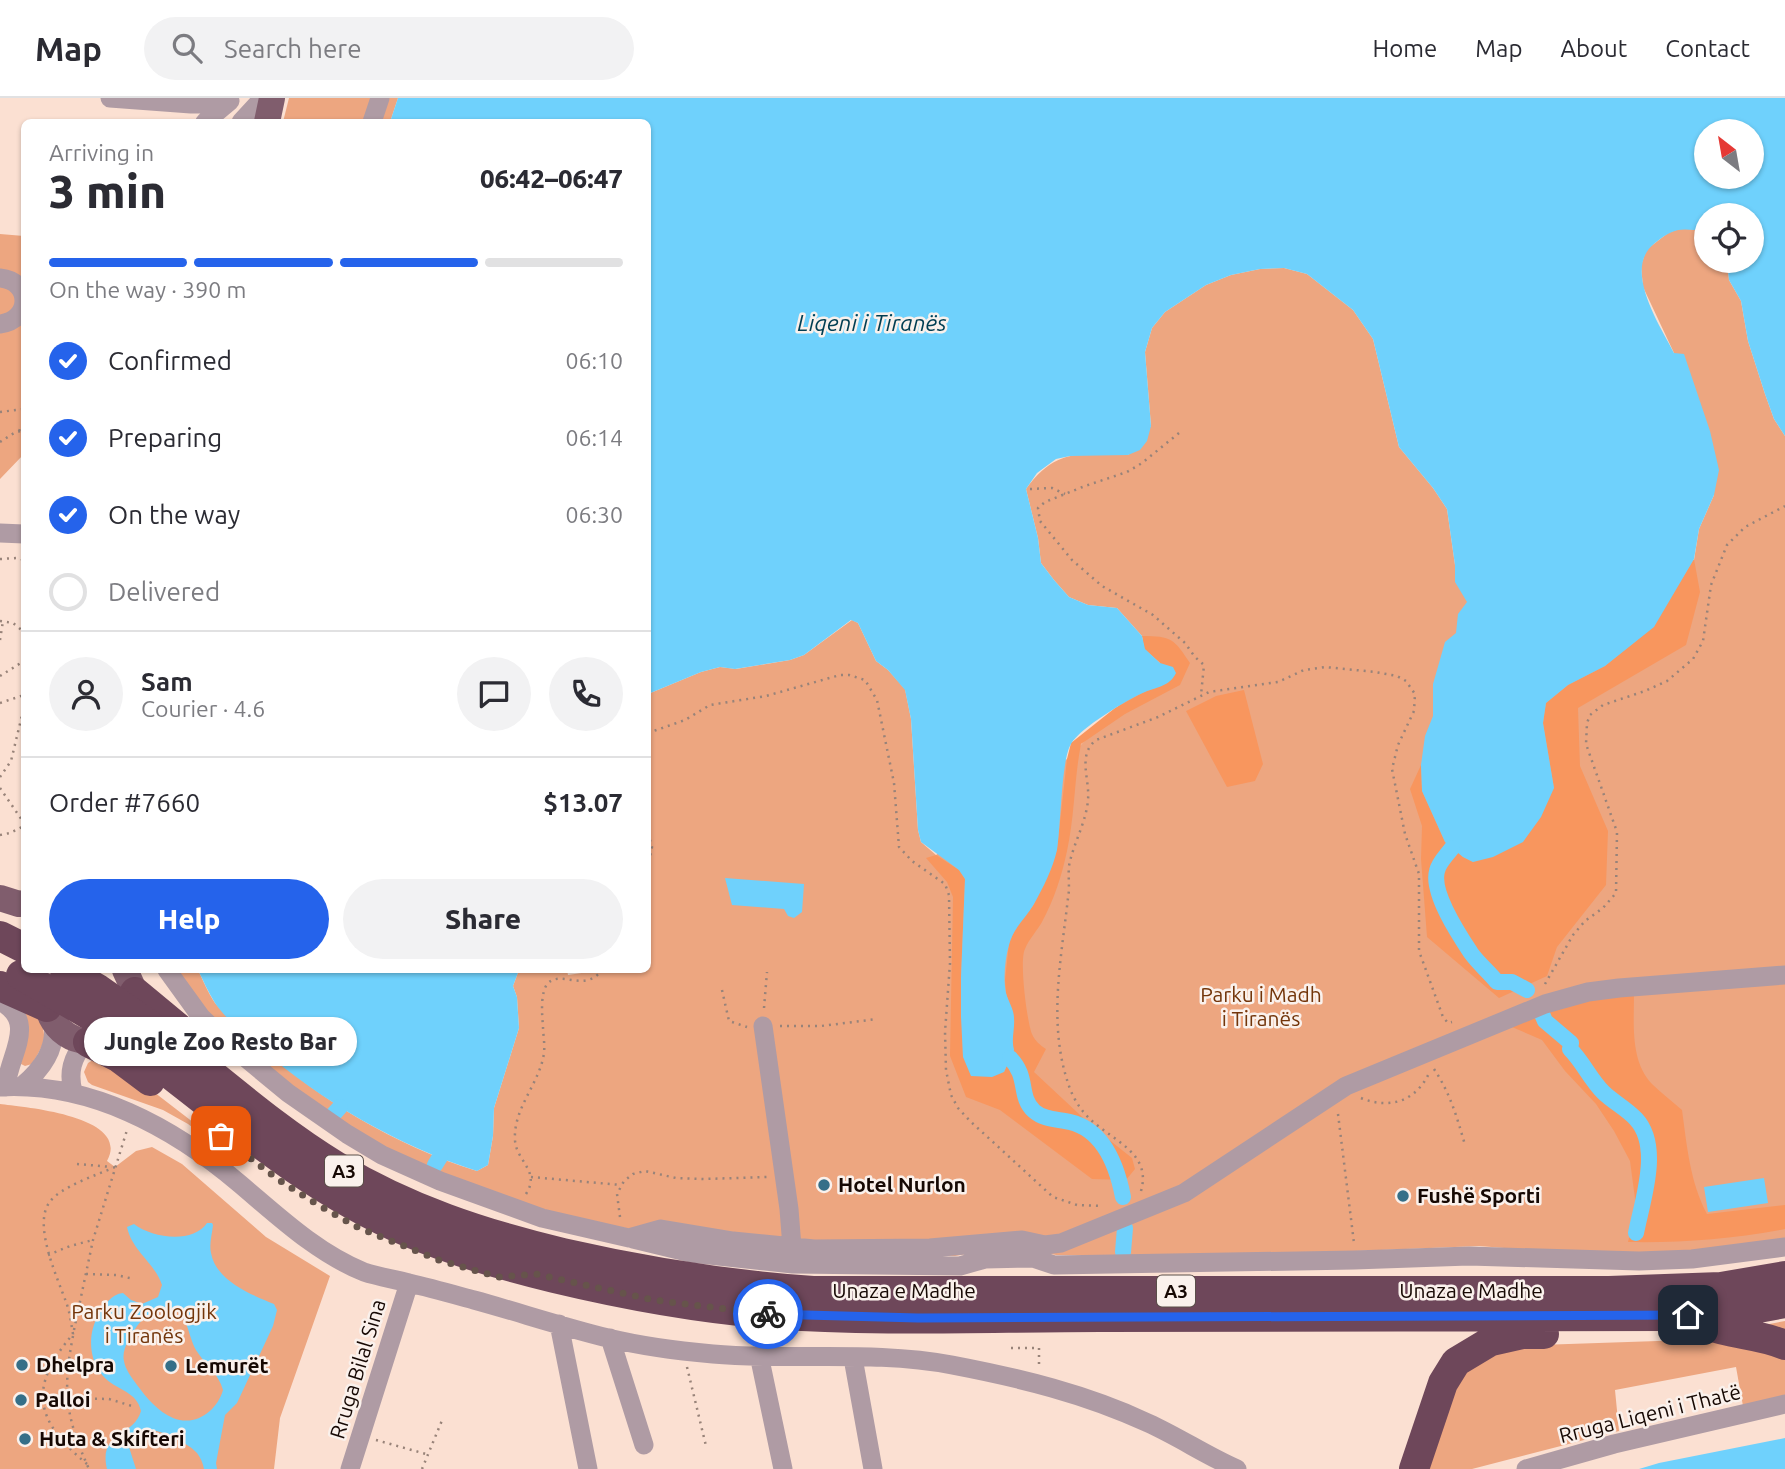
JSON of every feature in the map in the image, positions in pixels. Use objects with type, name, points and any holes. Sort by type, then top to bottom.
[{"type":"highway","points":[[0,915],[21,926]]},
{"type":"highway","name":"Unaza e Madhe","points":[[0,936],[11,968],[93,1017],[143,1037],[350,1174],[426,1212],[504,1239],[655,1273],[813,1290],[1649,1291],[1721,1287],[1785,1276]]},
{"type":"highway","points":[[11,968],[50,1014]]},
{"type":"highway","name":"Unaza e Madhe","points":[[70,973],[98,989],[143,1037],[270,1152],[314,1183],[354,1206],[439,1245],[536,1274],[653,1300],[769,1314],[823,1316],[1681,1316],[1741,1311],[1785,1303]]},
{"type":"highway","points":[[130,981],[272,1101],[323,1139],[452,1207],[546,1237],[570,1254]]},
{"type":"highway","points":[[81,1050],[118,1057],[279,1180],[359,1228],[439,1260],[498,1277],[536,1274]]},
{"type":"highway","points":[[1414,1469],[1449,1371],[1456,1362],[1478,1347],[1505,1337],[1522,1334],[1616,1334],[1647,1329],[1681,1316],[1711,1327],[1767,1337],[1785,1345]]},
{"type":"main road","points":[[268,119],[272,98]]},
{"type":"main road","points":[[0,898],[21,902]]},
{"type":"main road","points":[[54,973],[47,987],[50,1014],[81,1050],[108,1039],[121,1030],[132,1012],[130,981]]},
{"type":"street","points":[[110,98],[191,104],[224,101]]},
{"type":"street","points":[[244,119],[263,98]]},
{"type":"street","points":[[373,119],[380,98]]},
{"type":"street","points":[[208,119],[224,101]]},
{"type":"street","points":[[0,278],[21,284]]},
{"type":"street","points":[[0,324],[8,323],[21,311]]},
{"type":"street","points":[[0,533],[21,534]]},
{"type":"street","points":[[169,973],[196,1011],[230,1045],[288,1093],[382,1154],[440,1181],[542,1218],[629,1238],[661,1229],[733,1241],[793,1256],[960,1266],[985,1259],[1033,1258],[1054,1265],[1354,1260],[1469,1251],[1639,1261],[1692,1259],[1785,1247]]},
{"type":"street","points":[[793,1256],[1022,1240],[1045,1245],[1061,1243],[1184,1193],[1339,1091],[1545,1004],[1567,997],[1619,988],[1785,975]]},
{"type":"street","points":[[0,1001],[17,1016],[19,1027],[18,1043],[8,1068],[9,1086]]},
{"type":"street","points":[[9,1086],[33,1076],[47,1058],[54,1036],[50,1014]]},
{"type":"street","points":[[763,1030],[793,1256]]},
{"type":"street","points":[[60,1090],[81,1050]]},
{"type":"street","points":[[47,1058],[60,1090]]},
{"type":"street","points":[[9,1086],[60,1090],[146,1121],[209,1158],[281,1220],[337,1258],[379,1277],[610,1338],[713,1354],[906,1359],[948,1364],[1039,1384],[1098,1402],[1139,1419],[1237,1469]]},
{"type":"street","name":"Rruga Bilal Sina","points":[[350,1469],[408,1283]]},
{"type":"street","points":[[558,1324],[588,1469]]},
{"type":"street","points":[[610,1338],[644,1445]]},
{"type":"street","points":[[759,1355],[783,1469]]},
{"type":"street","points":[[853,1358],[873,1469]]},
{"type":"street","name":"Rruga Liqeni i Thatë","points":[[1526,1469],[1614,1444],[1785,1404]]},
{"type":"path","points":[[0,412],[21,409]]},
{"type":"path","points":[[0,442],[21,427]]},
{"type":"path","points":[[1179,433],[1127,472],[1065,494],[1039,506],[1037,513],[1040,522],[1072,560],[1102,586],[1153,615],[1185,643],[1204,665],[1200,695]]},
{"type":"path","points":[[1030,489],[1052,488],[1065,494]]},
{"type":"path","points":[[1542,987],[1549,981],[1573,934],[1616,893],[1617,832],[1586,744],[1585,734],[1590,715],[1603,705],[1667,681],[1693,659],[1703,641],[1711,585],[1727,545],[1745,527],[1785,506]]},
{"type":"path","points":[[0,559],[21,559]]},
{"type":"path","points":[[0,640],[2,621],[13,623],[21,630]]},
{"type":"path","points":[[0,676],[21,663]]},
{"type":"path","points":[[1138,1196],[1143,1169],[1137,1157],[1084,1112],[1069,1086],[1062,1060],[1057,1019],[1069,867],[1088,800],[1085,760],[1088,747],[1094,741],[1109,733],[1158,717],[1200,695],[1225,688],[1278,682],[1304,670],[1325,667],[1397,676],[1411,685],[1415,694],[1413,711],[1398,745],[1392,769],[1393,778],[1405,834],[1419,874],[1419,951],[1443,1017],[1448,1023],[1456,1021]]},
{"type":"path","points":[[651,732],[685,720],[710,705],[766,696],[840,675],[865,680],[877,700],[882,722],[895,793],[899,847],[912,861],[945,884],[949,895],[950,963],[945,1052],[951,1096],[970,1121],[1053,1197],[1077,1205],[1106,1207]]},
{"type":"path","points":[[0,702],[21,696]]},
{"type":"path","points":[[0,777],[19,743],[21,729]]},
{"type":"path","points":[[0,789],[21,820]]},
{"type":"path","points":[[0,835],[21,827]]},
{"type":"path","points":[[763,1030],[767,972]]},
{"type":"path","points":[[516,1208],[529,1188],[531,1177],[528,1165],[517,1149],[515,1137],[520,1110],[544,1053],[542,1010],[545,988],[548,983],[559,979],[579,982],[590,980],[598,973]]},
{"type":"path","points":[[722,990],[729,1021],[763,1030],[877,1018]]},
{"type":"path","points":[[1354,1260],[1339,1091],[1370,1102],[1395,1103],[1413,1095],[1421,1087],[1432,1067],[1447,1088],[1465,1145]]},
{"type":"path","points":[[89,1469],[77,1441],[66,1398],[65,1382],[93,1240],[127,1130]]},
{"type":"path","points":[[77,1164],[115,1167]]},
{"type":"path","points":[[87,1464],[58,1436],[46,1416],[43,1402],[43,1385],[49,1365],[73,1334],[67,1305],[48,1255],[44,1219],[48,1203],[61,1192],[115,1167]]},
{"type":"path","points":[[620,1215],[617,1194],[621,1185],[633,1174],[645,1171],[676,1178],[784,1176]]},
{"type":"path","points":[[531,1177],[621,1185]]},
{"type":"path","points":[[48,1255],[93,1240]]},
{"type":"path","points":[[86,1274],[116,1275],[134,1279]]},
{"type":"path","points":[[1011,1348],[1039,1348],[1039,1384]]},
{"type":"path","points":[[689,1377],[706,1446]]},
{"type":"path","points":[[66,1398],[109,1399],[132,1406]]},
{"type":"path","points":[[422,1469],[443,1418]]},
{"type":"path","points":[[361,1435],[426,1454]]},
{"type":"green space","points":[[289,98],[398,98],[391,119],[284,119]]},
{"type":"green space","name":"Parku i Madh i Tiranës","points":[[1681,228],[1694,230],[1694,273],[1728,273],[1729,280],[1741,301],[1748,341],[1765,394],[1774,419],[1785,436],[1785,1238],[1719,1250],[1590,1255],[1479,1246],[1256,1255],[1056,1255],[1005,1250],[955,1256],[713,1246],[542,1211],[389,1155],[236,1049],[173,973],[199,973],[212,999],[222,1010],[271,1055],[325,1097],[383,1132],[445,1160],[477,1171],[488,1165],[494,1108],[519,1028],[517,997],[513,986],[518,973],[651,973],[651,693],[720,667],[736,669],[790,660],[804,655],[852,620],[858,623],[876,661],[905,689],[911,719],[918,830],[921,842],[936,855],[1067,759],[1160,663],[1142,636],[1117,608],[1088,605],[1069,597],[1054,580],[1041,563],[1026,489],[1048,466],[1071,456],[1128,455],[1151,426],[1145,352],[1152,328],[1165,312],[1206,285],[1231,275],[1260,269],[1284,268],[1307,274],[1353,310],[1373,339],[1399,447],[1447,509],[1455,582],[1694,560],[1699,529],[1714,495],[1674,353],[1643,287],[1641,266],[1646,250],[1668,233]]},
{"type":"green space","points":[[0,234],[21,236],[21,457],[0,479]]},
{"type":"green space","points":[[24,1013],[38,1016],[44,1036],[42,1046],[32,1064],[25,1066],[21,1064]]},
{"type":"green space","points":[[93,1060],[124,1069],[224,1146],[221,1149],[188,1124],[163,1110],[92,1085],[84,1072],[88,1063]]},
{"type":"green space","name":"Parku Zoologjik i Tiranës","points":[[0,1104],[51,1111],[90,1124],[104,1134],[111,1146],[107,1161],[115,1167],[136,1151],[152,1147],[182,1164],[266,1237],[330,1276],[280,1418],[274,1469],[0,1469]]},
{"type":"green space","points":[[1785,1321],[1785,1396],[1743,1406],[1736,1367],[1615,1390],[1619,1431],[1472,1469],[1423,1469],[1447,1383],[1506,1346],[1717,1339]]},
{"type":"shaded area","points":[[1694,559],[1700,592],[1686,645],[1578,708],[1580,766],[1608,831],[1606,885],[1557,947],[1547,976],[1499,998],[1427,937],[1421,859],[1422,826],[1410,789],[1421,765],[1422,791],[1445,842],[1473,862],[1554,788],[1543,723],[1546,703],[1568,685],[1605,666],[1653,627]]},
{"type":"shaded area","points":[[1142,636],[1171,640],[1190,663],[1180,685],[1125,714],[1081,744],[1070,838],[1063,869],[1050,905],[1023,955],[1024,991],[1030,1027],[1035,1039],[1046,1049],[1034,1072],[1093,1127],[1132,1158],[1135,1169],[1126,1180],[1092,1179],[1000,1110],[966,1097],[950,1056],[953,897],[947,882],[926,858],[936,855],[959,870],[965,879],[961,977],[963,1057],[1004,1072],[1014,1050],[1011,1038],[1014,1018],[1005,980],[1009,943],[1017,925],[1033,906],[1057,849],[1071,743],[1115,708],[1156,688],[1160,663],[1144,649]]},
{"type":"shaded area","points":[[1244,690],[1263,764],[1255,781],[1227,787],[1186,711],[1216,696]]},
{"type":"shaded area","points":[[1634,994],[1635,1042],[1640,1064],[1652,1084],[1682,1110],[1693,1177],[1707,1214],[1785,1205],[1785,1229],[1707,1240],[1628,1242],[1636,1206],[1630,1161],[1614,1131],[1596,1104],[1565,1071],[1542,1040],[1512,1027],[1562,1004]]},
{"type":"water","name":"Liqeni i Tiranës","points":[[398,98],[1785,98],[1785,436],[1774,419],[1765,394],[1748,341],[1741,301],[1729,280],[1728,273],[1764,273],[1764,203],[1694,203],[1694,230],[1674,231],[1655,243],[1646,254],[1642,267],[1646,297],[1674,353],[1684,354],[1710,431],[1719,470],[1714,495],[1699,529],[1694,559],[1654,627],[1605,666],[1568,685],[1546,703],[1543,723],[1554,788],[1541,817],[1523,842],[1493,857],[1473,862],[1463,857],[1445,842],[1422,791],[1421,765],[1425,736],[1433,716],[1433,684],[1445,642],[1456,633],[1458,614],[1467,602],[1455,582],[1447,509],[1399,447],[1373,339],[1353,310],[1307,274],[1284,268],[1260,269],[1231,275],[1206,285],[1165,312],[1152,328],[1145,352],[1151,426],[1147,441],[1140,450],[1128,455],[1070,456],[1056,459],[1037,473],[1026,489],[1041,563],[1054,580],[1069,597],[1088,605],[1117,608],[1142,636],[1145,649],[1160,663],[1173,667],[1176,673],[1167,683],[1137,696],[1105,715],[1084,730],[1071,744],[1065,764],[1055,857],[1031,909],[1013,933],[1006,956],[1005,987],[1014,1015],[1014,1050],[1004,1072],[992,1077],[971,1076],[963,1057],[961,977],[965,879],[959,870],[921,842],[911,719],[905,690],[888,670],[876,661],[858,623],[851,620],[804,655],[790,660],[735,669],[720,667],[651,693],[651,119],[391,119]]},
{"type":"water","points":[[725,878],[804,884],[802,912],[794,918],[788,916],[784,909],[732,905]]},
{"type":"water","points":[[200,973],[518,973],[513,986],[517,997],[519,1028],[494,1108],[488,1165],[477,1171],[448,1161],[390,1135],[336,1104],[260,1048],[230,1021]]},
{"type":"water","points":[[1764,1178],[1768,1203],[1708,1212],[1704,1187]]},
{"type":"water","points":[[207,1223],[212,1223],[210,1250],[220,1272],[236,1286],[274,1304],[277,1310],[273,1326],[237,1403],[225,1415],[217,1469],[204,1469],[200,1457],[188,1445],[157,1431],[145,1430],[133,1437],[128,1444],[136,1469],[107,1469],[106,1457],[112,1441],[131,1426],[141,1411],[131,1395],[111,1383],[100,1372],[91,1348],[92,1330],[99,1314],[115,1295],[123,1293],[142,1304],[158,1297],[162,1285],[134,1243],[127,1227],[134,1224],[151,1233],[172,1237],[201,1230]],"holes":[[[164,1308],[176,1310],[185,1320],[194,1347],[215,1374],[223,1390],[216,1405],[197,1419],[182,1420],[162,1412],[141,1390],[129,1373],[123,1357],[129,1338],[143,1319]]]},
{"type":"water","points":[[1785,1438],[1785,1469],[1639,1469],[1659,1463]]},
{"type":"waterway","points":[[1452,848],[1439,865],[1436,880],[1447,914],[1471,953],[1497,982],[1512,982],[1527,990]]},
{"type":"waterway","points":[[1542,1014],[1545,1021],[1571,1043],[1570,1049],[1598,1087],[1632,1115],[1644,1131],[1648,1144],[1648,1175],[1636,1233]]},
{"type":"waterway","points":[[1010,1058],[1020,1072],[1026,1099],[1034,1111],[1047,1118],[1082,1126],[1100,1141],[1113,1162],[1123,1197]]},
{"type":"waterway","points":[[332,1116],[340,1107]]},
{"type":"waterway","points":[[435,1165],[440,1157]]},
{"type":"waterway","points":[[1123,1252],[1125,1228]]},
{"type":"way so far","points":[[221,1136],[279,1180],[315,1203],[359,1228],[439,1260],[498,1277],[536,1274],[653,1300],[768,1314]]},
{"type":"place","name":"Jungle Zoo Resto Bar","points":[[221,1136]]},
{"type":"place","name":"Hotel Nurlon","points":[[824,1185]]},
{"type":"place","name":"Fushë Sporti","points":[[1403,1196]]},
{"type":"place","name":"Dhelpra","points":[[22,1365]]},
{"type":"place","name":"Lemurët","points":[[171,1366]]},
{"type":"place","name":"Palloi","points":[[21,1400]]},
{"type":"place","name":"Huta & Skifteri","points":[[25,1439]]},
{"type":"route","points":[[768,1314],[918,1318],[1688,1315]]}]
